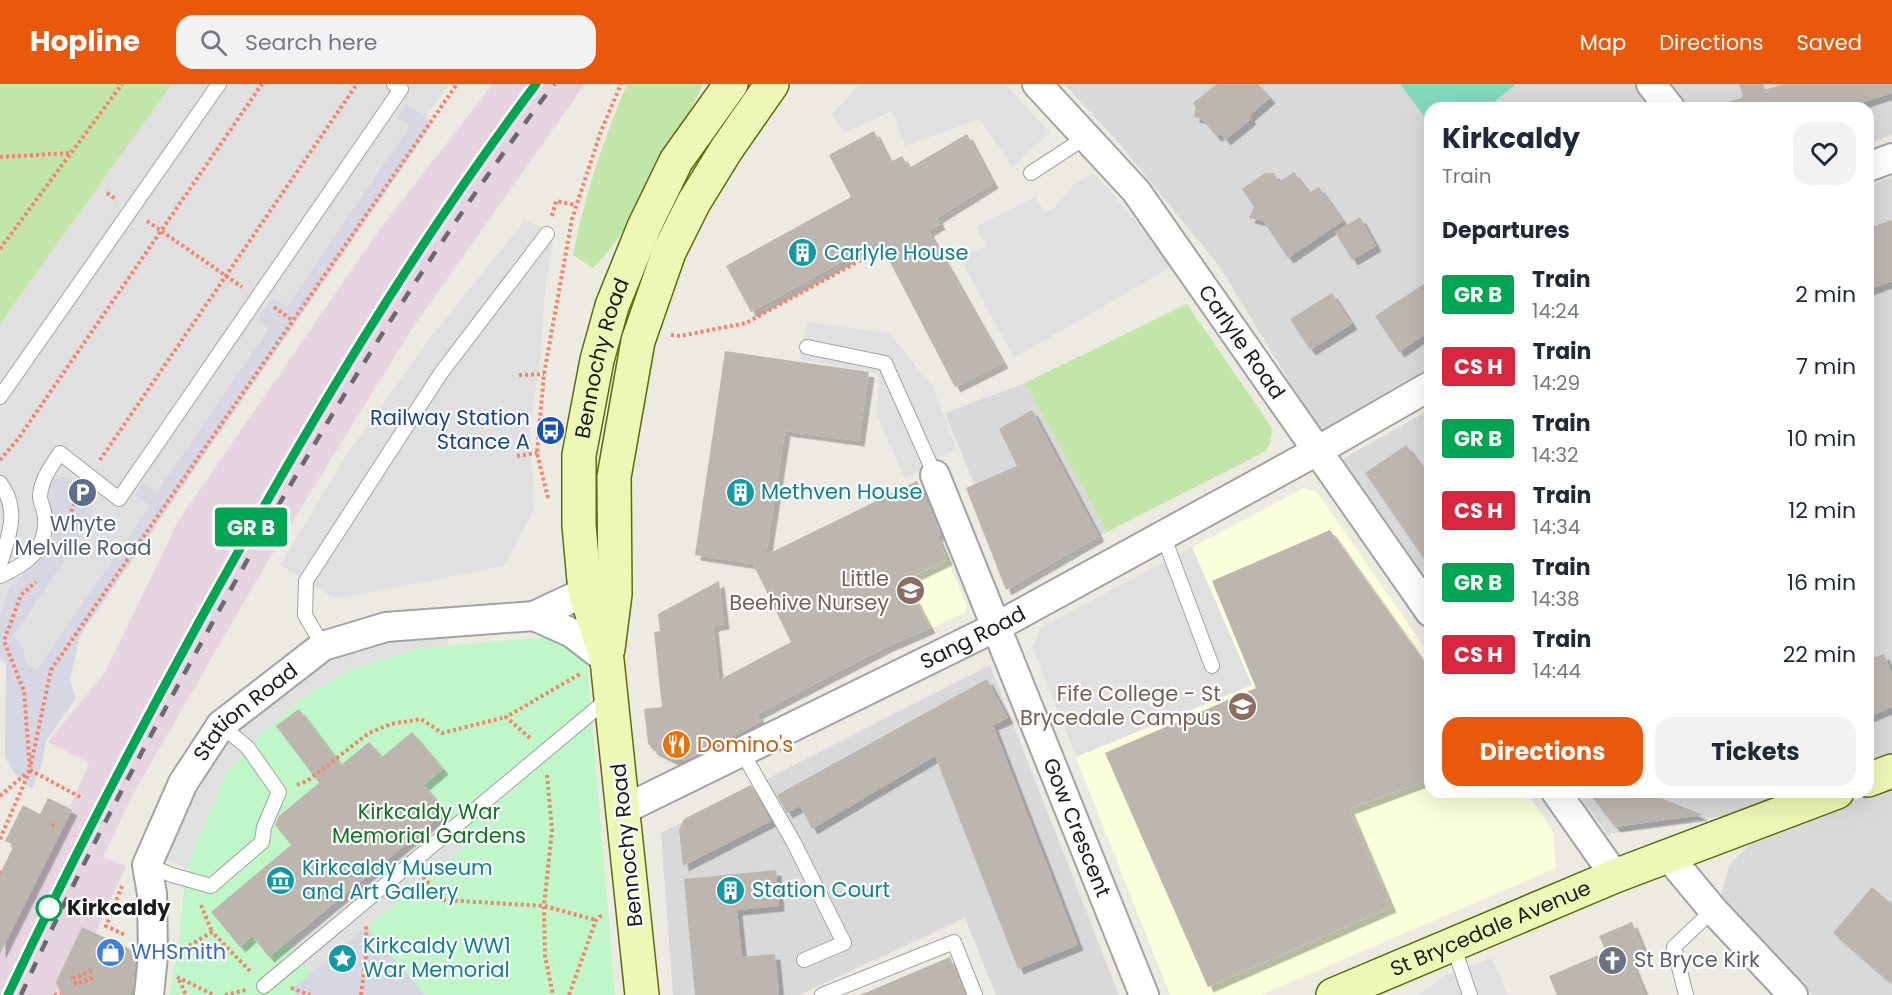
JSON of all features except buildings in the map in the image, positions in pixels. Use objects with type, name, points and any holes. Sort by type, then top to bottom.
[{"type":"main road","name":"Bennochy Road","points":[[642,995],[607,660],[585,592],[579,525],[579,455],[597,360],[612,306],[644,227],[671,171],[731,84]]},
{"type":"main road","name":"Bennochy Road","points":[[607,660],[615,594],[614,477],[625,403],[640,332],[669,252],[694,202],[726,150],[772,84]]},
{"type":"main road","points":[[1874,778],[1892,771]]},
{"type":"main road","name":"St Brycedale Avenue","points":[[1333,995],[1615,876],[1821,798]]},
{"type":"street","name":"Carlyle Road","points":[[1037,84],[1136,191],[1424,603]]},
{"type":"street","points":[[1651,84],[1665,102]]},
{"type":"street","points":[[1874,165],[1892,158]]},
{"type":"street","name":"Sang Road","points":[[623,810],[996,627],[1317,451],[1424,389]]},
{"type":"street","name":"Gow Crescent","points":[[935,475],[1144,995]]},
{"type":"street","name":"Station Road","points":[[147,865],[183,783],[221,725],[323,646],[386,627],[534,616],[585,592]]},
{"type":"street","name":"Station Road","points":[[534,616],[572,633],[607,660]]},
{"type":"street","points":[[1560,798],[1615,876]]},
{"type":"street","points":[[1669,857],[1713,910],[1793,995]]},
{"type":"street","points":[[147,865],[152,894],[153,956],[149,995]]},
{"type":"lane","points":[[0,397],[219,84]]},
{"type":"lane","points":[[0,576],[20,567],[38,552],[42,542],[45,515],[40,498],[43,482],[60,453],[119,499],[401,89],[394,84]]},
{"type":"lane","points":[[1031,172],[1086,137]]},
{"type":"lane","points":[[323,646],[305,615],[306,581],[441,373],[547,234]]},
{"type":"lane","points":[[807,347],[885,363],[935,475]]},
{"type":"lane","points":[[0,483],[12,507],[12,521],[1,557]]},
{"type":"lane","points":[[1163,535],[1212,666]]},
{"type":"lane","points":[[264,986],[611,697]]},
{"type":"lane","points":[[147,865],[210,886],[262,842],[264,827],[279,792],[248,748],[221,725]]},
{"type":"lane","points":[[742,752],[794,843],[844,943],[804,960]]},
{"type":"lane","points":[[1686,995],[1674,947],[1713,910]]},
{"type":"lane","points":[[822,995],[954,942],[975,995]]},
{"type":"lane","points":[[1453,945],[1470,995]]},
{"type":"path","points":[[0,249],[122,84]]},
{"type":"path","points":[[0,460],[18,439],[262,84]]},
{"type":"path","points":[[0,796],[30,770],[51,670],[457,84]]},
{"type":"path","points":[[517,456],[537,453],[544,374],[576,205],[601,131],[621,84]]},
{"type":"path","points":[[0,157],[71,153]]},
{"type":"path","points":[[107,193],[292,321]]},
{"type":"path","points":[[547,234],[555,201],[576,205]]},
{"type":"path","points":[[640,332],[680,336],[746,323],[868,256]]},
{"type":"path","points":[[519,375],[544,374]]},
{"type":"path","points":[[279,792],[307,781],[369,733],[391,724],[421,719],[442,733],[506,717],[607,660]]},
{"type":"path","points":[[506,717],[545,751],[552,830],[544,906],[545,956],[553,995]]},
{"type":"path","points":[[30,770],[82,798]]},
{"type":"path","points":[[52,824],[56,829]]},
{"type":"path","points":[[411,863],[444,900],[544,906],[596,920]]},
{"type":"path","points":[[569,995],[596,920],[631,892]]},
{"type":"path","points":[[99,907],[111,913]]},
{"type":"path","points":[[182,951],[212,932],[264,986]]},
{"type":"path","points":[[361,995],[367,948]]},
{"type":"path","points":[[92,971],[73,978],[76,984],[93,978]]},
{"type":"path","points":[[186,995],[177,977],[214,995]]},
{"type":"path","points":[[54,995],[61,994]]},
{"type":"shaded area","name":"Whyte Melville Road","points":[[172,84],[449,84],[40,674],[0,662],[0,324]]},
{"type":"shaded area","points":[[493,84],[585,84],[411,330],[262,571],[133,794],[103,857],[126,866],[67,995],[0,995],[0,905],[50,799],[70,807],[89,763],[48,742],[106,671],[177,523],[382,226]]},
{"type":"shaded area","points":[[860,84],[1005,84],[1050,132],[1013,167],[979,119],[905,146],[892,111],[845,132],[831,115]]},
{"type":"shaded area","points":[[1064,84],[1892,84],[1892,135],[1874,142],[1874,102],[1424,102],[1424,374],[1322,435],[1220,267],[1118,142]]},
{"type":"shaded area","points":[[406,104],[433,123],[80,636],[70,680],[76,698],[46,741],[42,764],[32,789],[13,772],[5,757],[6,664],[0,656],[0,616],[9,588],[50,549],[54,531],[48,490],[50,482],[61,477],[69,479],[89,493],[93,505],[89,524],[13,636],[23,648],[25,662],[37,670],[150,506],[135,495],[143,483],[157,492],[269,329],[257,320],[272,298],[287,307],[410,126],[397,117]]},
{"type":"shaded area","points":[[1092,174],[1098,177],[1173,266],[1014,358],[960,258],[986,246],[976,227],[1036,197],[1044,212],[1055,207],[1073,185]]},
{"type":"shaded area","points":[[1892,177],[1892,757],[1874,764],[1874,184]]},
{"type":"shaded area","points":[[525,220],[554,233],[545,289],[541,352],[530,428],[534,510],[504,566],[336,599],[280,565],[345,457],[427,342]]},
{"type":"shaded area","points":[[807,322],[889,333],[933,387],[956,448],[905,479],[877,416],[879,374],[799,359]]},
{"type":"shaded area","points":[[1025,383],[1107,532],[1013,578],[945,413]]},
{"type":"shaded area","points":[[1424,413],[1424,575],[1343,459]]},
{"type":"shaded area","name":"Fife College - St Brycedale Campus","points":[[1304,488],[1317,492],[1424,647],[1424,798],[1530,798],[1553,831],[1556,868],[1261,995],[1170,995],[1032,647],[1040,628]]},
{"type":"shaded area","name":"Little Beehive Nursey","points":[[938,537],[967,606],[965,613],[888,646],[853,580]]},
{"type":"shaded area","points":[[1192,547],[1252,685],[1076,757],[1032,647],[1040,628]]},
{"type":"shaded area","points":[[446,623],[448,646],[420,648],[347,671],[300,700],[267,728],[227,771],[186,868],[152,854],[183,783],[323,646]]},
{"type":"shaded area","points":[[990,665],[1119,995],[996,995],[965,918],[799,995],[673,995],[661,833]]},
{"type":"shaded area","points":[[1892,786],[1892,995],[1814,995],[1795,981],[1720,899],[1729,865],[1757,837],[1860,798],[1874,798],[1874,793]]},
{"type":"shaded area","points":[[1581,798],[1782,798],[1741,813],[1607,834]]},
{"type":"shaded area","points":[[446,811],[474,840],[311,973],[285,944]]},
{"type":"shaded area","points":[[367,927],[425,995],[297,995],[292,989]]},
{"type":"shaded area","points":[[1492,958],[1507,995],[1419,995],[1444,976]]},
{"type":"green space","points":[[0,84],[172,84],[0,324]]},
{"type":"green space","points":[[627,84],[703,84],[625,228],[593,268],[573,255],[583,210],[596,168]]},
{"type":"green space","points":[[1400,84],[1516,84],[1494,102],[1424,102],[1424,116]]},
{"type":"green space","points":[[1187,304],[1272,428],[1270,444],[1264,452],[1107,532],[1025,383]]},
{"type":"green space","name":"Kirkcaldy War Memorial Gardens","points":[[548,637],[586,652],[615,995],[169,995],[179,940],[186,868],[227,771],[267,728],[300,700],[347,671],[420,648]]},
{"type":"railway","points":[[8,995],[104,800],[282,473],[361,340],[403,275],[535,84]]},
{"type":"railway","points":[[21,995],[64,904],[133,769],[285,494],[414,285],[459,217],[554,84]]},
{"type":"train","points":[[8,995],[130,748],[231,562],[299,444],[383,304],[482,155],[536,84]]},
{"type":"place","name":"Carlyle House","points":[[803,253]]},
{"type":"place","name":"Railway Station Stance A","points":[[551,430]]},
{"type":"place","name":"Methven House","points":[[740,492]]},
{"type":"place","name":"Whyte Melville Road","points":[[83,493]]},
{"type":"place","name":"Little Beehive Nursey","points":[[910,591]]},
{"type":"place","name":"Fife College - St Brycedale Campus","points":[[1242,706]]},
{"type":"place","name":"Domino's","points":[[676,745]]},
{"type":"place","name":"Kirkcaldy Museum and Art Gallery","points":[[281,880]]},
{"type":"place","name":"Station Court","points":[[731,890]]},
{"type":"place","name":"Kirkcaldy","points":[[49,908]]},
{"type":"place","name":"WHSmith","points":[[110,952]]},
{"type":"place","name":"Kirkcaldy WW1 War Memorial","points":[[342,958]]},
{"type":"place","name":"St Bryce Kirk","points":[[1613,960]]}]
